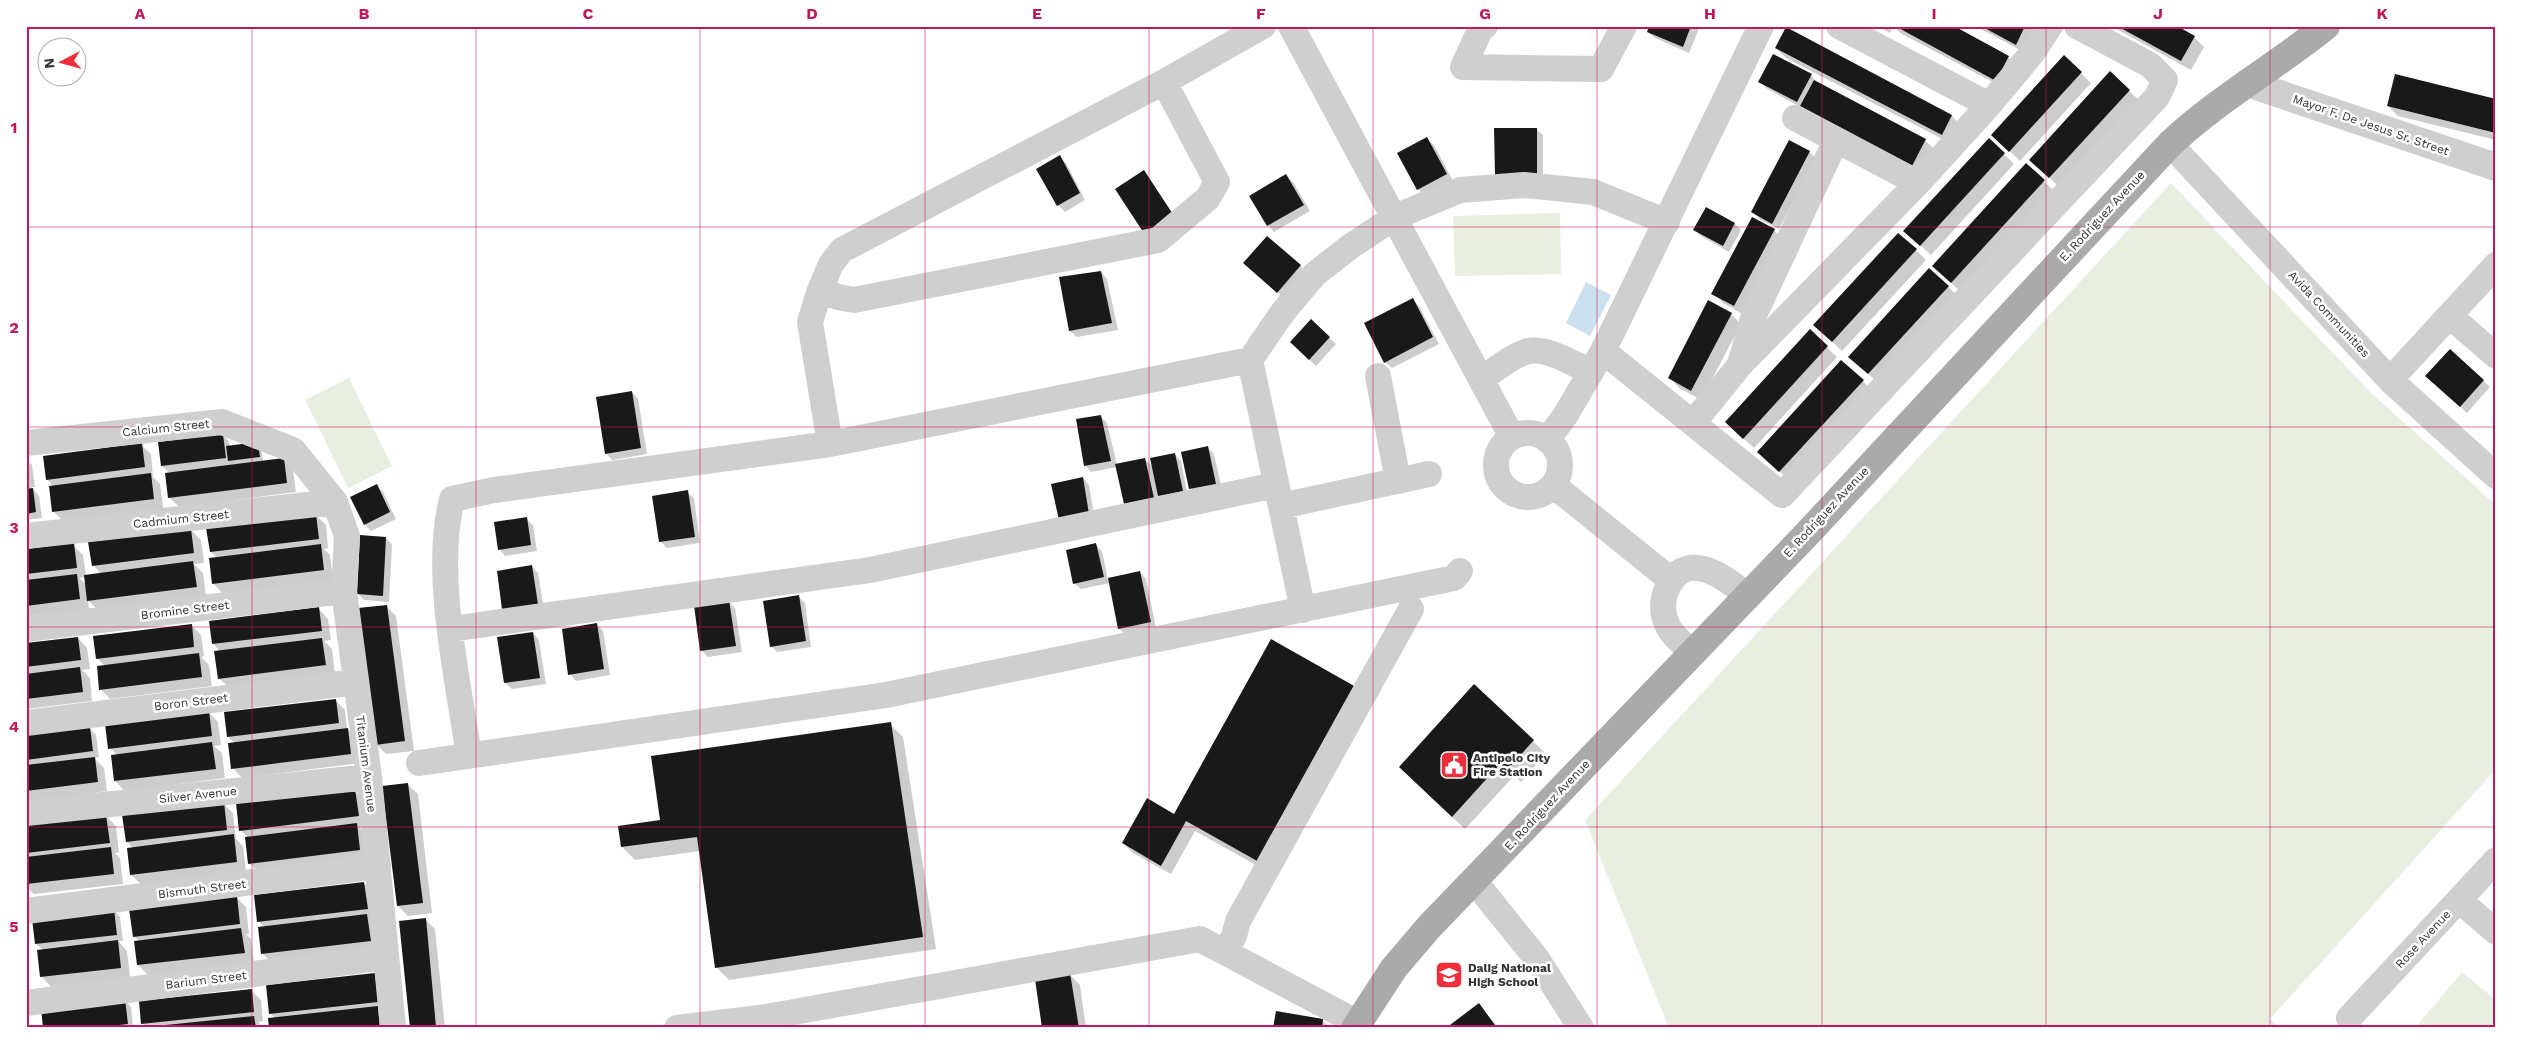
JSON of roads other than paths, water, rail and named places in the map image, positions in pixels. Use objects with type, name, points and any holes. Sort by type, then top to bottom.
[{"type":"main road","name":"E. Rodriguez Avenue","points":[[1356,1025],[1394,968],[1429,927],[1475,882],[1747,596],[2170,144],[2192,123],[2296,50],[2326,26]]},
{"type":"street","points":[[830,444],[810,322],[831,264],[842,250],[1164,82],[1264,26]]},
{"type":"street","points":[[1291,26],[1512,437]]},
{"type":"street","points":[[1485,26],[1481,28],[1462,67],[1601,69],[1616,29]]},
{"type":"street","points":[[1548,440],[1566,416],[1597,361],[1761,26]]},
{"type":"street","points":[[1839,26],[1989,105]]},
{"type":"street","points":[[1693,423],[1740,365],[1918,183],[1989,105],[2033,52],[2050,26]]},
{"type":"street","points":[[1481,379],[1525,352],[1597,361],[1693,423],[1782,495],[2157,97],[2165,80],[2150,65],[2077,26]]},
{"type":"street","points":[[820,290],[838,297],[854,300],[1158,240],[1208,198],[1217,182],[1164,82]]},
{"type":"street","name":"Mayor F. De Jesus Sr. Street","points":[[2248,83],[2496,167]]},
{"type":"street","points":[[1795,118],[1918,183]]},
{"type":"street","points":[[1740,365],[1754,315],[1836,140]]},
{"type":"street","name":"Avida Communities","points":[[2170,144],[2390,380],[2496,476]]},
{"type":"street","points":[[469,756],[451,629],[446,577],[448,515],[452,499],[494,490],[830,444],[1250,360],[1283,312],[1315,274],[1351,246],[1395,217],[1460,190],[1524,185],[1594,192],[1666,222]]},
{"type":"street","points":[[2390,380],[2496,265]]},
{"type":"street","points":[[2450,316],[2496,356]]},
{"type":"street","points":[[1250,360],[1303,610]]},
{"type":"street","points":[[1378,376],[1398,481]]},
{"type":"street","name":"Calcium Street","points":[[26,443],[222,422],[293,450],[335,502]]},
{"type":"street","points":[[1530,433],[1548,440],[1559,458],[1559,472],[1553,485],[1540,495],[1524,498],[1516,496],[1503,486],[1496,472],[1497,456],[1505,442],[1512,437],[1530,433]]},
{"type":"street","points":[[451,629],[870,570],[1279,495],[1398,481],[1429,474]]},
{"type":"street","points":[[1553,485],[1670,580]]},
{"type":"street","name":"Cadmium Street","points":[[26,536],[335,502]]},
{"type":"street","name":"Titanium Avenue","points":[[335,502],[347,536],[344,591],[369,777],[394,1028]]},
{"type":"street","points":[[1692,653],[1667,626],[1663,613],[1664,597],[1670,580],[1683,570],[1700,568],[1724,576],[1747,596]]},
{"type":"street","points":[[419,763],[886,695],[1454,578],[1460,571]]},
{"type":"street","name":"Bromine Street","points":[[26,629],[344,591]]},
{"type":"street","points":[[1226,952],[1234,936],[1238,921],[1411,609]]},
{"type":"street","name":"Boron Street","points":[[26,723],[356,682]]},
{"type":"street","name":"Silver Avenue","points":[[26,813],[369,777]]},
{"type":"street","name":"Rose Avenue","points":[[2349,1018],[2496,860]]},
{"type":"street","name":"Bismuth Street","points":[[26,911],[378,866]]},
{"type":"street","points":[[1475,882],[1537,959],[1581,1028]]},
{"type":"street","points":[[2458,900],[2496,932]]},
{"type":"street","points":[[677,1028],[766,1017],[1200,939],[1356,1025]]},
{"type":"street","name":"Barium Street","points":[[26,1003],[386,957]]},
{"type":"water","points":[[1586,282],[1611,295],[1590,336],[1566,323]]},
{"type":"place","name":"Antipolo City Fire Station","points":[[1454,765]]},
{"type":"place","name":"Dalig National High School","points":[[1449,975]]}]
